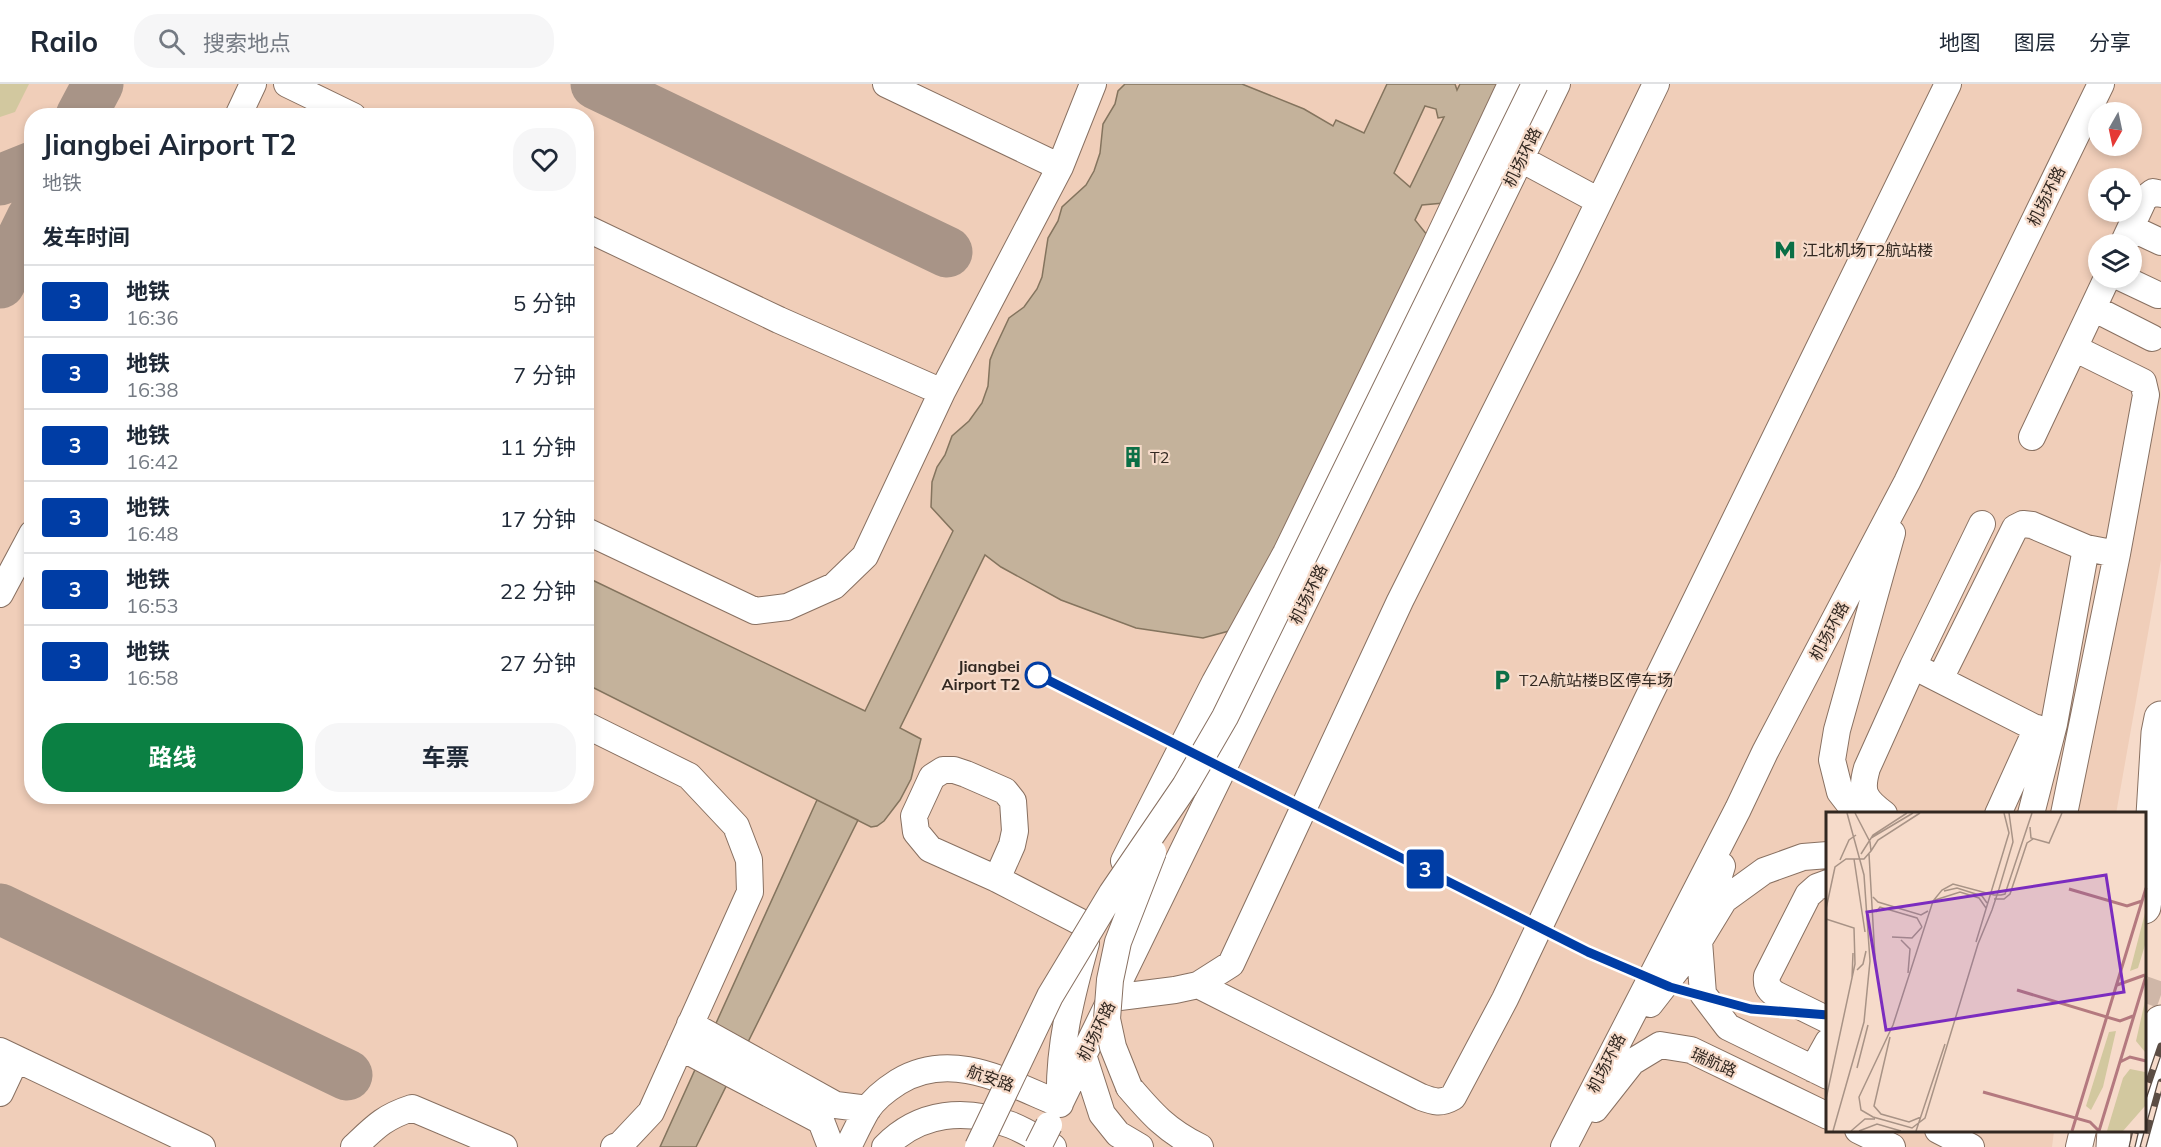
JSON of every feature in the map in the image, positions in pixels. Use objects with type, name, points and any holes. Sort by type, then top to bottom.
[{"type":"highway","points":[[2146,898],[2159,726]]},
{"type":"highway","points":[[2147,1147],[2161,1022]]},
{"type":"street","points":[[242,108],[253,84]]},
{"type":"street","points":[[287,84],[336,108]]},
{"type":"street","points":[[886,84],[1060,167]]},
{"type":"street","points":[[594,535],[755,611],[787,608],[834,586],[866,556],[942,392],[1060,167],[1093,84]]},
{"type":"street","name":"机场环路","points":[[1050,1131],[1068,1008],[1090,927],[1215,682],[1286,554],[1511,84]]},
{"type":"street","name":"机场环路","points":[[1170,810],[1225,717],[1535,84]]},
{"type":"street","name":"机场环路","points":[[1050,1131],[1112,998],[1557,84]]},
{"type":"street","points":[[1112,998],[1198,985],[1231,964],[1401,601],[1656,84]]},
{"type":"street","points":[[1198,985],[1421,1096],[1435,1102],[1445,1102],[1453,1097],[1505,999],[1643,708],[1947,84]]},
{"type":"street","points":[[2086,112],[2094,84]]},
{"type":"street","name":"机场环路","points":[[1565,1147],[1765,752],[1907,482],[2101,84]]},
{"type":"street","name":"机场环路","points":[[2086,112],[2108,84]]},
{"type":"street","points":[[1521,159],[1599,201]]},
{"type":"street","points":[[2128,234],[2148,195],[2152,192],[2161,194]]},
{"type":"street","points":[[594,232],[779,320],[942,392]]},
{"type":"street","points":[[2142,239],[2161,242]]},
{"type":"street","points":[[2142,287],[2158,295]]},
{"type":"street","points":[[2032,437],[2102,288]]},
{"type":"street","points":[[2093,308],[2152,338]]},
{"type":"street","points":[[2064,812],[2117,554],[2146,394],[2143,382],[2074,348]]},
{"type":"street","points":[[1855,812],[1840,792],[1832,760],[1837,729],[1907,482]]},
{"type":"street","points":[[1882,812],[1869,801],[1863,789],[1867,768],[1913,666],[1983,524]]},
{"type":"street","points":[[1941,679],[2015,528],[2023,524],[2032,525],[2086,548],[2117,554]]},
{"type":"street","points":[[2031,812],[2044,732],[2086,548]]},
{"type":"street","points":[[0,594],[24,549]]},
{"type":"street","points":[[1913,666],[2044,732]]},
{"type":"street","points":[[2140,812],[2159,726]]},
{"type":"street","points":[[594,729],[689,776],[735,826],[749,860],[750,892],[651,1112],[620,1145],[614,1147]]},
{"type":"street","points":[[1999,812],[2044,732]]},
{"type":"street","points":[[997,879],[1012,845],[1015,831],[1013,801],[1005,791],[966,774],[954,770],[943,770],[932,777],[914,816],[916,831],[930,849],[997,879],[1090,927]]},
{"type":"street","points":[[1738,809],[1699,941],[1702,994],[1728,1027],[1820,1073],[1826,1050]]},
{"type":"street","points":[[1170,810],[1118,942],[1110,980],[1107,1019],[1113,1047],[1129,1087],[1155,1118],[1181,1138],[1200,1147]]},
{"type":"street","points":[[978,1147],[1050,996],[1112,893],[1170,810]]},
{"type":"street","points":[[1612,1051],[1699,941],[1724,900],[1764,871],[1803,857],[1826,855]]},
{"type":"street","points":[[1826,885],[1817,887],[1808,895],[1767,976],[1767,984],[1769,990],[1775,994],[1826,1019]]},
{"type":"street","points":[[685,1035],[836,1105],[868,1108]]},
{"type":"street","points":[[685,1035],[821,1121],[831,1147]]},
{"type":"street","name":"瑞航路","points":[[1565,1147],[1632,1062],[1660,1045],[1691,1050],[1826,1115]]},
{"type":"street","points":[[0,1094],[8,1055],[195,1146]]},
{"type":"street","points":[[1084,1058],[1102,1113],[1118,1134],[1140,1147]]},
{"type":"street","name":"航安路","points":[[848,1147],[868,1108],[890,1087],[910,1075],[929,1069],[954,1067],[981,1071],[1050,1131]]},
{"type":"street","points":[[354,1147],[375,1126],[392,1115],[412,1108],[504,1147]]},
{"type":"street","points":[[885,1147],[920,1121],[954,1114],[1050,1131]]},
{"type":"street","points":[[1860,1132],[1892,1147]]},
{"type":"street","points":[[1940,1132],[1971,1147]]},
{"type":"street","points":[[2079,1147],[2083,1132]]},
{"type":"shaded area","points":[[0,84],[2161,84],[2161,560],[2116,812],[1826,812],[1826,1132],[2054,1132],[2052,1147],[0,1147]]},
{"type":"shaded area","points":[[0,84],[29,84],[15,112],[0,117]]},
{"type":"building","name":"T2","points":[[1125,84],[1242,84],[1304,109],[1333,126],[1336,120],[1364,133],[1387,84],[1455,84],[1457,90],[1460,84],[1501,84],[1444,203],[1422,205],[1415,220],[1428,236],[1265,571],[1229,631],[1203,638],[1136,628],[1061,600],[1001,567],[985,555],[900,728],[921,739],[911,779],[900,800],[884,821],[871,827],[594,688],[594,581],[865,711],[953,531],[931,507],[932,482],[937,467],[945,455],[952,436],[969,421],[982,403],[988,386],[990,360],[994,350],[1009,318],[1024,307],[1037,289],[1042,277],[1048,238],[1058,221],[1062,207],[1086,185],[1094,171],[1100,153],[1103,124],[1115,104],[1118,91]],"holes":[[[1425,106],[1436,109],[1438,118],[1444,117],[1410,187],[1394,173]]]},
{"type":"building","points":[[817,800],[858,820],[696,1147],[660,1147]]},
{"type":"taxiway","points":[[85,108],[98,84]]},
{"type":"taxiway","points":[[596,84],[947,252]]},
{"type":"taxiway","points":[[0,180],[24,170]]},
{"type":"taxiway","points":[[0,283],[24,234]]},
{"type":"taxiway","points":[[0,909],[347,1075]]},
{"type":"tunnel","points":[[2146,990],[2161,995]]},
{"type":"railway","points":[[2146,1090],[2161,1046]]},
{"type":"railway","points":[[2143,1147],[2161,1082]]},
{"type":"railway","points":[[2132,1147],[2136,1132]]},
{"type":"metro line","name":"3","points":[[1038,675],[1588,952],[1670,987],[1751,1009],[1826,1015]]},
{"type":"place","name":"江北机场T2航站楼","points":[[1785,250]]},
{"type":"place","name":"T2","points":[[1133,457]]},
{"type":"place","name":"Jiangbei Airport T2","points":[[1038,675]]},
{"type":"place","name":"T2A航站楼B区停车场","points":[[1502,680]]}]
